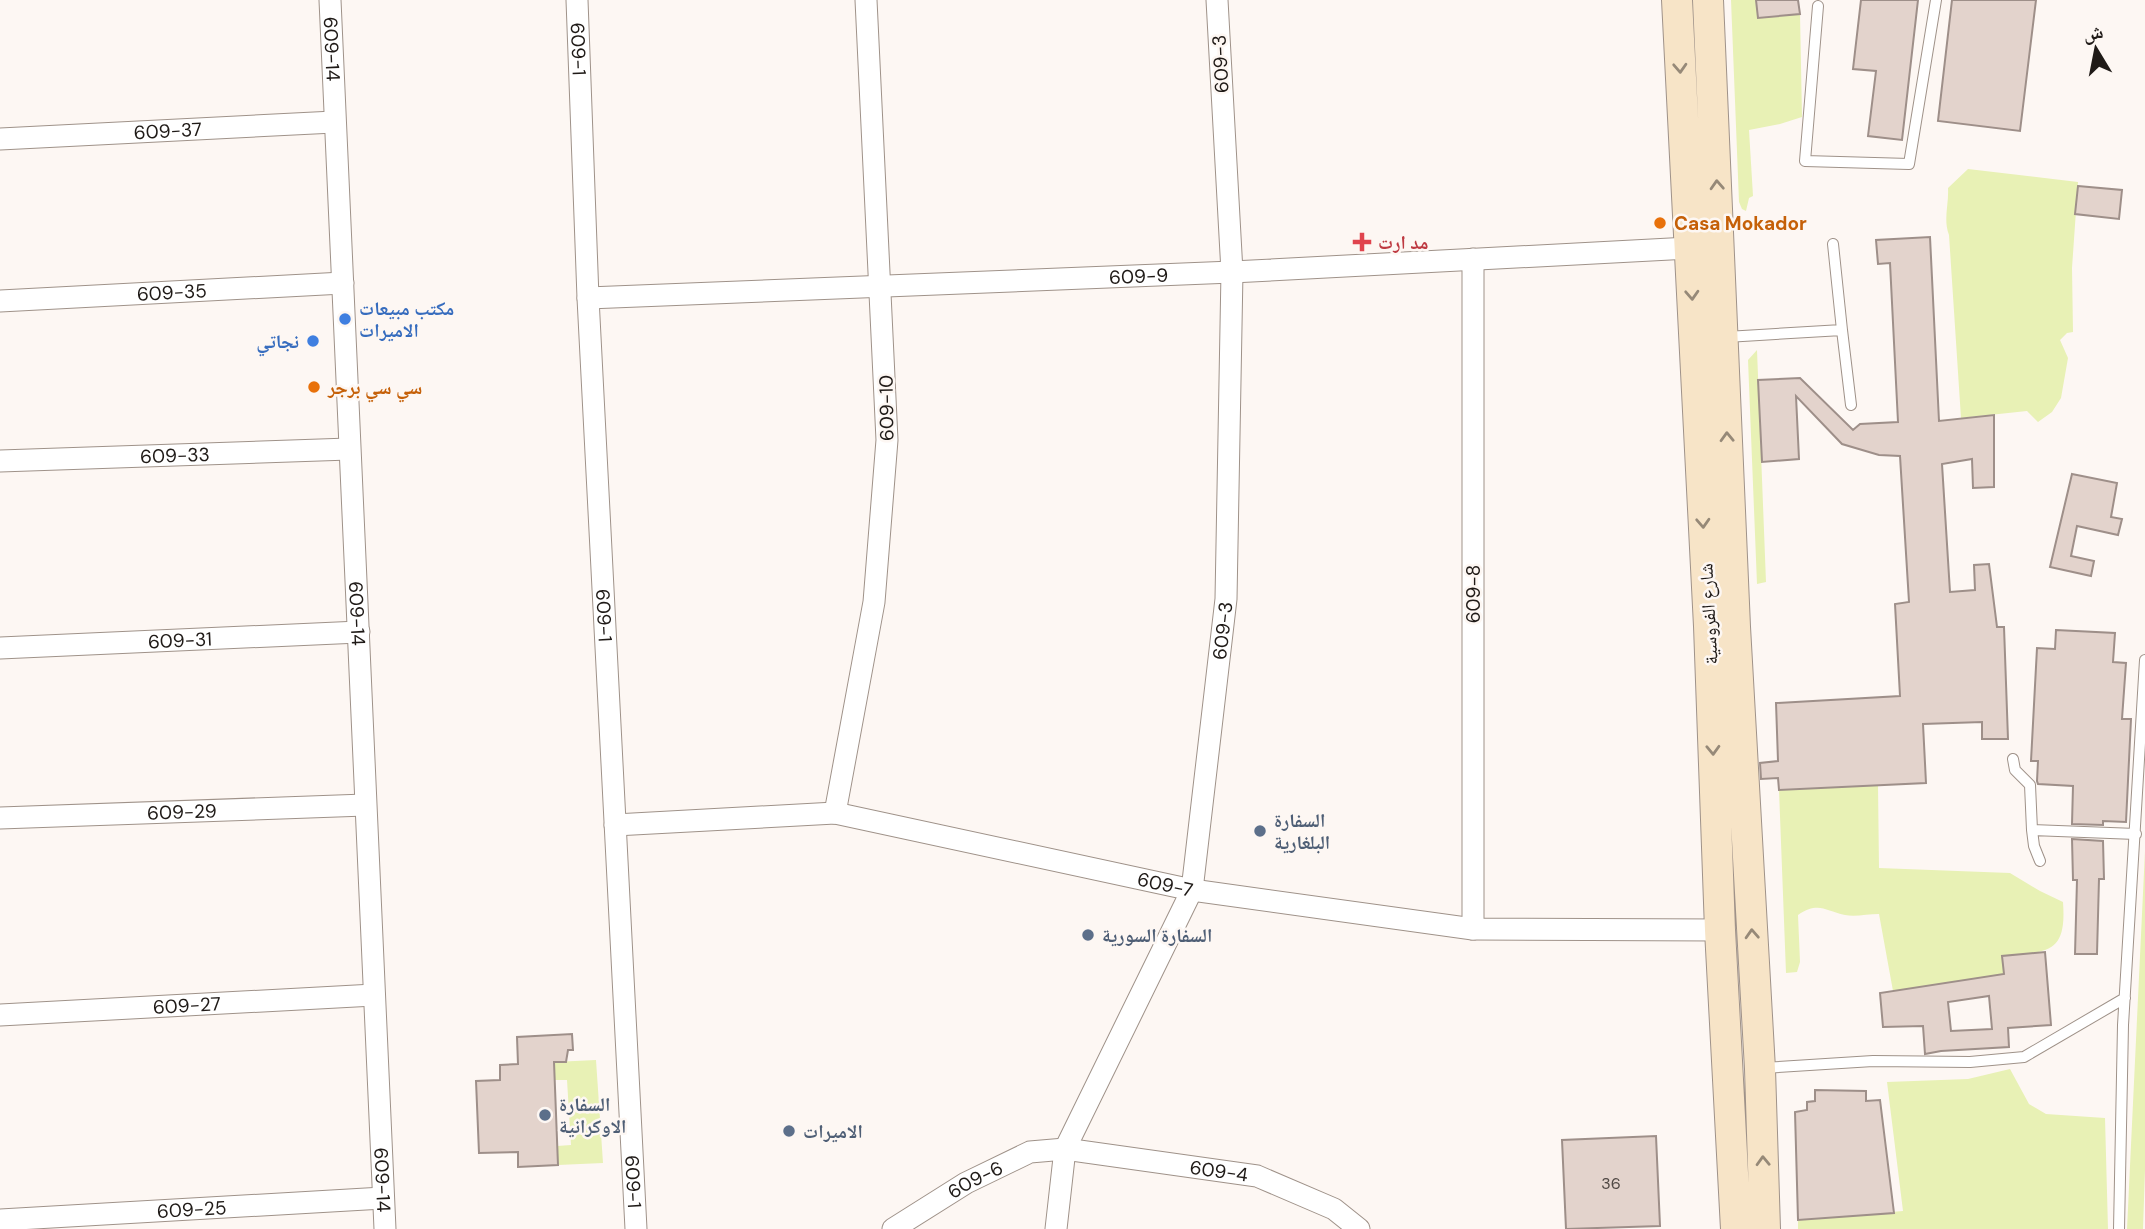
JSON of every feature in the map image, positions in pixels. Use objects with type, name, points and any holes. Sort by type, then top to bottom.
[{"type":"street","name":"609-14","points":[[330,0],[385,1229]]},
{"type":"street","name":"609-1","points":[[577,0],[588,298],[636,1229]]},
{"type":"street","name":"609-10","points":[[835,813],[874,602],[887,440],[866,0]]},
{"type":"street","name":"609-3","points":[[1056,1229],[1065,1149],[1192,890],[1226,599],[1232,272],[1217,0]]},
{"type":"street","name":"شارع الفروسية","points":[[1677,0],[1689,247],[1760,1069],[1765,1229]]},
{"type":"street","name":"شارع الفروسية","points":[[1709,0],[1723,337],[1720,930],[1736,1229]]},
{"type":"street","name":"609-37","points":[[0,139],[334,122]]},
{"type":"street","name":"609-9","points":[[588,298],[1232,272],[1689,247]]},
{"type":"street","name":"609-8","points":[[1473,259],[1473,929]]},
{"type":"street","name":"609-35","points":[[0,301],[343,283]]},
{"type":"street","name":"609-33","points":[[0,461],[349,449]]},
{"type":"street","name":"609-31","points":[[0,648],[359,632]]},
{"type":"street","name":"609-29","points":[[0,818],[365,805]]},
{"type":"street","name":"609-7","points":[[615,825],[835,813],[1192,890],[1473,929],[1720,930]]},
{"type":"street","name":"609-27","points":[[0,1015],[374,995]]},
{"type":"street","name":"609-6","points":[[892,1229],[966,1183],[1030,1152],[1065,1149]]},
{"type":"street","name":"609-4","points":[[1065,1149],[1257,1176],[1334,1209],[1359,1229]]},
{"type":"street","name":"609-25","points":[[0,1220],[383,1198]]},
{"type":"lane","points":[[1818,6],[1805,161],[1909,164],[1936,0]]},
{"type":"lane","points":[[1833,244],[1851,405]]},
{"type":"lane","points":[[1723,337],[1842,330]]},
{"type":"lane","points":[[2119,1229],[2123,1025],[2145,660]]},
{"type":"lane","points":[[2013,759],[2015,770],[2030,785],[2034,846],[2040,861]]},
{"type":"lane","points":[[2032,830],[2136,834]]},
{"type":"lane","points":[[1760,1069],[1873,1061],[1970,1062],[2024,1057],[2125,998]]},
{"type":"green space","points":[[1731,0],[1756,0],[1758,18],[1800,14],[1802,117],[1749,130],[1753,196],[1749,198],[1746,211],[1739,202]]},
{"type":"green space","points":[[1968,169],[2078,182],[2072,268],[2073,332],[2067,333],[2060,340],[2068,358],[2061,398],[2052,412],[2038,422],[2027,411],[1961,418],[1946,218],[1948,188]]},
{"type":"green space","points":[[1757,350],[1766,582],[1757,584],[1748,360]]},
{"type":"green space","points":[[1878,785],[1879,868],[2010,873],[2063,902],[2061,932],[2057,941],[2042,951],[2002,956],[2004,974],[1893,991],[1879,914],[1849,916],[1817,908],[1798,915],[1800,962],[1797,972],[1786,973],[1779,790]]},
{"type":"green space","points":[[2145,851],[2143,1229],[2127,1229]]},
{"type":"green space","points":[[596,1060],[603,1163],[558,1165],[557,1146],[571,1145],[567,1080],[555,1080],[554,1062]]},
{"type":"green space","points":[[2010,1069],[2029,1104],[2046,1114],[2105,1118],[2108,1229],[1798,1229],[1798,1220],[1903,1211],[1887,1082],[1968,1079]]},
{"type":"building","points":[[1756,0],[1798,0],[1800,14],[1758,18]]},
{"type":"building","points":[[1861,0],[1918,0],[1902,140],[1868,136],[1876,71],[1853,69]]},
{"type":"building","points":[[1952,0],[2036,0],[2020,131],[1938,121]]},
{"type":"building","points":[[2078,186],[2122,190],[2119,219],[2075,214]]},
{"type":"building","points":[[1930,237],[1939,421],[1994,415],[1994,487],[1973,488],[1972,459],[1942,464],[1950,592],[1975,590],[1974,565],[1989,564],[1997,627],[2004,627],[2008,739],[1982,739],[1982,722],[1923,724],[1926,783],[1779,790],[1778,778],[1761,779],[1760,763],[1778,761],[1776,703],[1900,696],[1895,604],[1909,602],[1900,456],[1879,455],[1842,444],[1796,396],[1799,459],[1762,462],[1758,380],[1800,378],[1853,430],[1860,424],[1898,422],[1890,263],[1878,264],[1876,240]]},
{"type":"building","points":[[2072,474],[2117,483],[2111,517],[2122,519],[2118,535],[2077,526],[2071,556],[2094,561],[2091,576],[2050,567]]},
{"type":"building","points":[[2056,630],[2115,633],[2113,662],[2126,663],[2122,719],[2131,719],[2126,822],[2103,821],[2103,825],[2072,824],[2073,786],[2038,784],[2038,761],[2031,761],[2037,648],[2055,649]]},
{"type":"building","points":[[2072,839],[2103,841],[2104,879],[2099,879],[2097,954],[2075,954],[2077,880],[2073,880]]},
{"type":"building","points":[[2045,952],[2051,1025],[2008,1028],[2009,1047],[1925,1054],[1923,1026],[1883,1027],[1880,993],[2004,974],[2002,956]],"holes":[[[1989,996],[1992,1029],[1951,1031],[1948,1002]]]},
{"type":"building","points":[[572,1034],[573,1050],[568,1050],[566,1062],[554,1062],[558,1165],[518,1167],[518,1152],[479,1153],[476,1081],[500,1080],[500,1065],[518,1064],[517,1037]]},
{"type":"building","points":[[1815,1090],[1866,1091],[1866,1101],[1880,1100],[1894,1213],[1798,1220],[1795,1112],[1807,1110],[1807,1102],[1815,1101]]},
{"type":"building","points":[[1656,1136],[1660,1226],[1566,1229],[1562,1140]]},
{"type":"place","name":"Casa Mokador","points":[[1660,223]]},
{"type":"place","name":"مد ارت","points":[[1362,242]]},
{"type":"place","name":"مكتب مبيعات الاميرات","points":[[345,319]]},
{"type":"place","name":"نجاتي","points":[[313,341]]},
{"type":"place","name":"سي سي برجر","points":[[314,387]]},
{"type":"place","name":"السفارة البلغارية","points":[[1260,831]]},
{"type":"place","name":"السفارة السورية","points":[[1088,935]]},
{"type":"place","name":"السفارة الاوكرانية","points":[[545,1115]]},
{"type":"place","name":"الاميرات","points":[[789,1131]]}]
